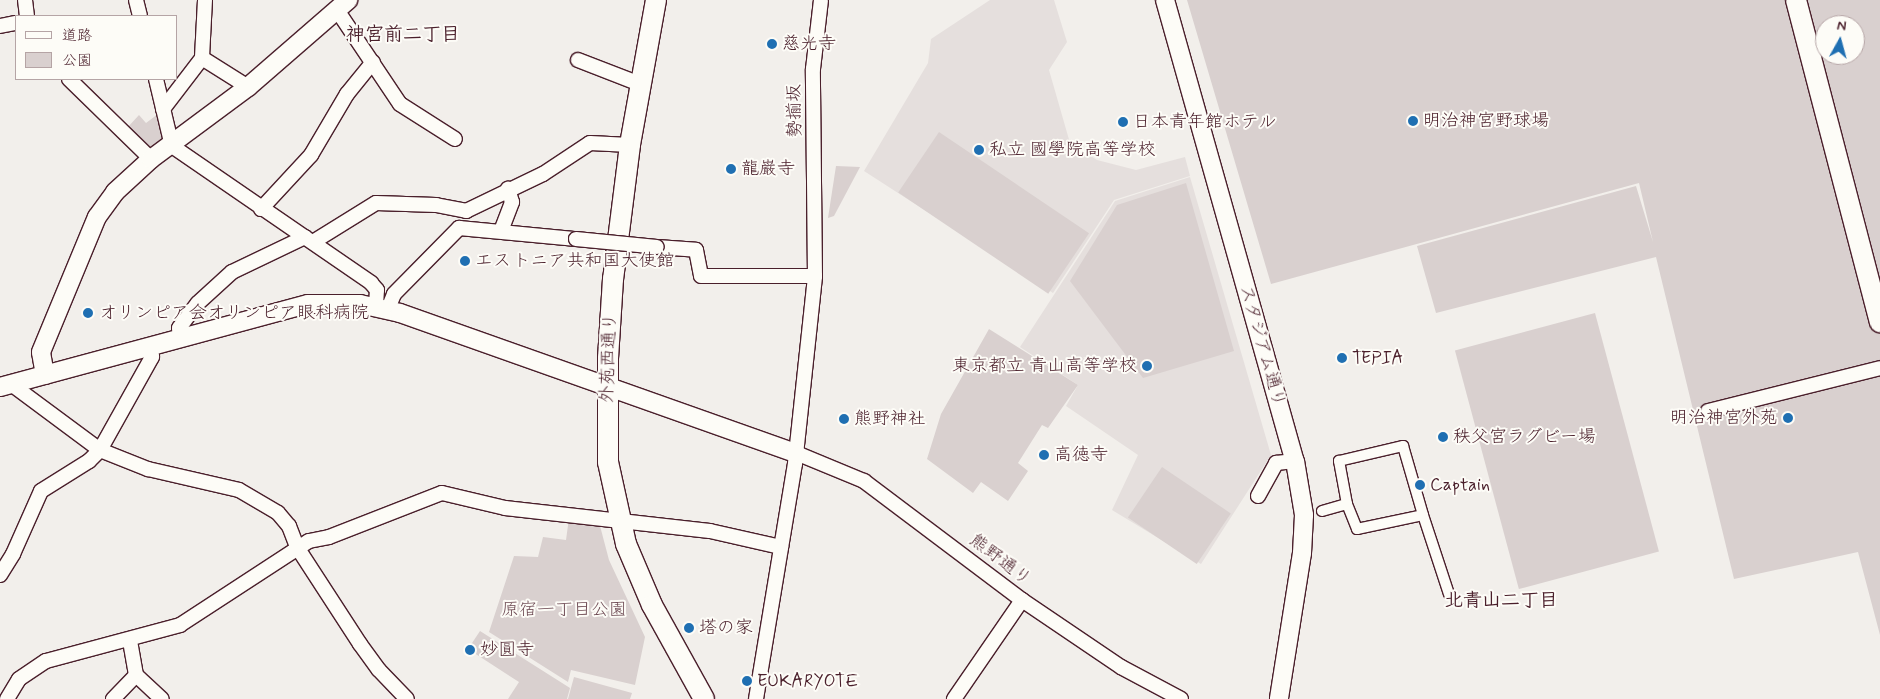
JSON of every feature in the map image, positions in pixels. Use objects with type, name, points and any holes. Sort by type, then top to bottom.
[{"type":"main road","name":"外苑西通り","points":[[656,0],[630,145],[613,279],[608,387],[608,462],[618,521],[652,605],[704,699]]},
{"type":"main road","points":[[1796,0],[1880,322]]},
{"type":"street","points":[[25,0],[27,15]]},
{"type":"street","points":[[136,0],[140,15]]},
{"type":"street","points":[[163,109],[202,58],[205,0]]},
{"type":"street","name":"勢揃坂","points":[[756,699],[796,453],[816,276],[813,69],[821,0]]},
{"type":"street","name":"スタジアム通り","points":[[1165,0],[1295,461],[1304,515],[1302,554],[1279,699]]},
{"type":"street","points":[[45,374],[41,352],[97,217],[128,177],[150,159],[172,146],[248,87],[343,5],[373,62],[400,104],[455,140]]},
{"type":"street","points":[[0,26],[15,23]]},
{"type":"street","points":[[202,58],[248,87]]},
{"type":"street","points":[[578,60],[640,84]]},
{"type":"street","points":[[261,209],[311,155],[346,94],[373,62]]},
{"type":"street","points":[[70,80],[150,159]]},
{"type":"street","points":[[156,80],[172,146],[261,209],[372,283],[377,290],[382,308]]},
{"type":"street","points":[[180,337],[179,328],[198,303],[232,272],[309,240],[376,203],[436,205],[466,211],[542,174],[590,143],[630,145]]},
{"type":"street","points":[[501,231],[512,202],[508,189]]},
{"type":"street","points":[[382,308],[459,228],[696,250],[701,276],[816,276]]},
{"type":"street","points":[[5,386],[180,337],[308,304],[330,301],[382,308],[796,453]]},
{"type":"street","points":[[0,575],[13,554],[41,491],[89,461],[100,450],[152,357],[150,346]]},
{"type":"street","points":[[1708,411],[1880,368]]},
{"type":"street","points":[[5,386],[100,450],[148,469],[190,477],[257,498],[285,518],[297,548],[365,651],[404,698]]},
{"type":"street","points":[[1423,515],[1357,529],[1347,504],[1339,461],[1403,446],[1449,594]]},
{"type":"street","name":"熊野通り","points":[[796,453],[864,481],[1022,600],[1121,667],[1181,699]]},
{"type":"street","points":[[1258,496],[1276,463],[1295,461]]},
{"type":"street","points":[[7,699],[19,679],[46,661],[130,640],[180,625],[200,614],[297,548],[442,493],[505,508],[710,531],[781,547]]},
{"type":"street","points":[[1322,511],[1347,504]]},
{"type":"street","points":[[954,699],[1022,600]]},
{"type":"street","points":[[130,640],[136,675],[162,699]]},
{"type":"street","points":[[113,699],[136,675]]},
{"type":"shaded area","name":"私立 國學院高等学校","points":[[990,0],[1054,0],[1067,42],[1049,70],[1070,143],[1097,160],[1136,170],[1185,157],[1190,176],[1114,200],[1053,293],[864,171],[928,63],[931,39]]},
{"type":"shaded area","name":"東京都立 青山高等学校","points":[[1190,177],[1271,455],[1201,564],[1112,510],[1138,455],[1066,406],[1078,385],[1020,347],[1115,201]]},
{"type":"green space","name":"明治神宮外苑","points":[[1187,0],[1880,0],[1880,635],[1858,552],[1734,579],[1656,257],[1436,313],[1417,246],[1636,186],[1653,242],[1639,183],[1271,284]]},
{"type":"green space","points":[[158,114],[167,143],[151,153],[127,128],[139,115],[146,123]]},
{"type":"green space","points":[[939,132],[1089,233],[1048,294],[898,193]]},
{"type":"green space","points":[[836,166],[860,167],[834,216],[828,218]]},
{"type":"green space","points":[[1186,183],[1234,351],[1143,378],[1070,281],[1117,205]]},
{"type":"green space","points":[[1595,313],[1659,552],[1519,589],[1455,351]]},
{"type":"green space","points":[[989,329],[1078,385],[1048,428],[1042,425],[1018,463],[1028,471],[1008,501],[981,482],[973,493],[927,459],[941,414]]},
{"type":"green space","points":[[1162,467],[1231,513],[1197,564],[1128,518]]},
{"type":"green space","name":"原宿一丁目公園","points":[[569,518],[599,522],[609,560],[645,637],[635,685],[571,670],[568,682],[489,632],[514,556],[538,557],[543,537],[566,540]]},
{"type":"green space","points":[[480,631],[570,688],[567,699],[508,699],[519,682],[468,649]]},
{"type":"green space","points":[[574,677],[632,693],[630,699],[568,699]]},
{"type":"place","name":"慈光寺","points":[[772,44]]},
{"type":"place","name":"明治神宮野球場","points":[[1413,121]]},
{"type":"place","name":"日本青年館ホテル","points":[[1123,122]]},
{"type":"place","name":"私立 國學院高等学校","points":[[979,150]]},
{"type":"place","name":"龍巌寺","points":[[731,169]]},
{"type":"place","name":"エストニア共和国大使館","points":[[465,261]]},
{"type":"place","name":"オリンピア会オリンピア眼科病院","points":[[88,313]]},
{"type":"place","name":"TEPIA","points":[[1342,358]]},
{"type":"place","name":"東京都立 青山高等学校","points":[[1147,366]]},
{"type":"place","name":"明治神宮外苑","points":[[1788,418]]},
{"type":"place","name":"熊野神社","points":[[844,419]]},
{"type":"place","name":"秩父宮ラグビー場","points":[[1443,437]]},
{"type":"place","name":"高徳寺","points":[[1044,455]]},
{"type":"place","name":"Captain","points":[[1420,485]]},
{"type":"place","name":"塔の家","points":[[689,628]]},
{"type":"place","name":"妙圓寺","points":[[470,650]]},
{"type":"place","name":"EUKARYOTE","points":[[747,681]]},
{"type":"district","name":"神宮前二丁目","points":[[403,35]]},
{"type":"district","name":"北青山二丁目","points":[[1501,601]]}]
